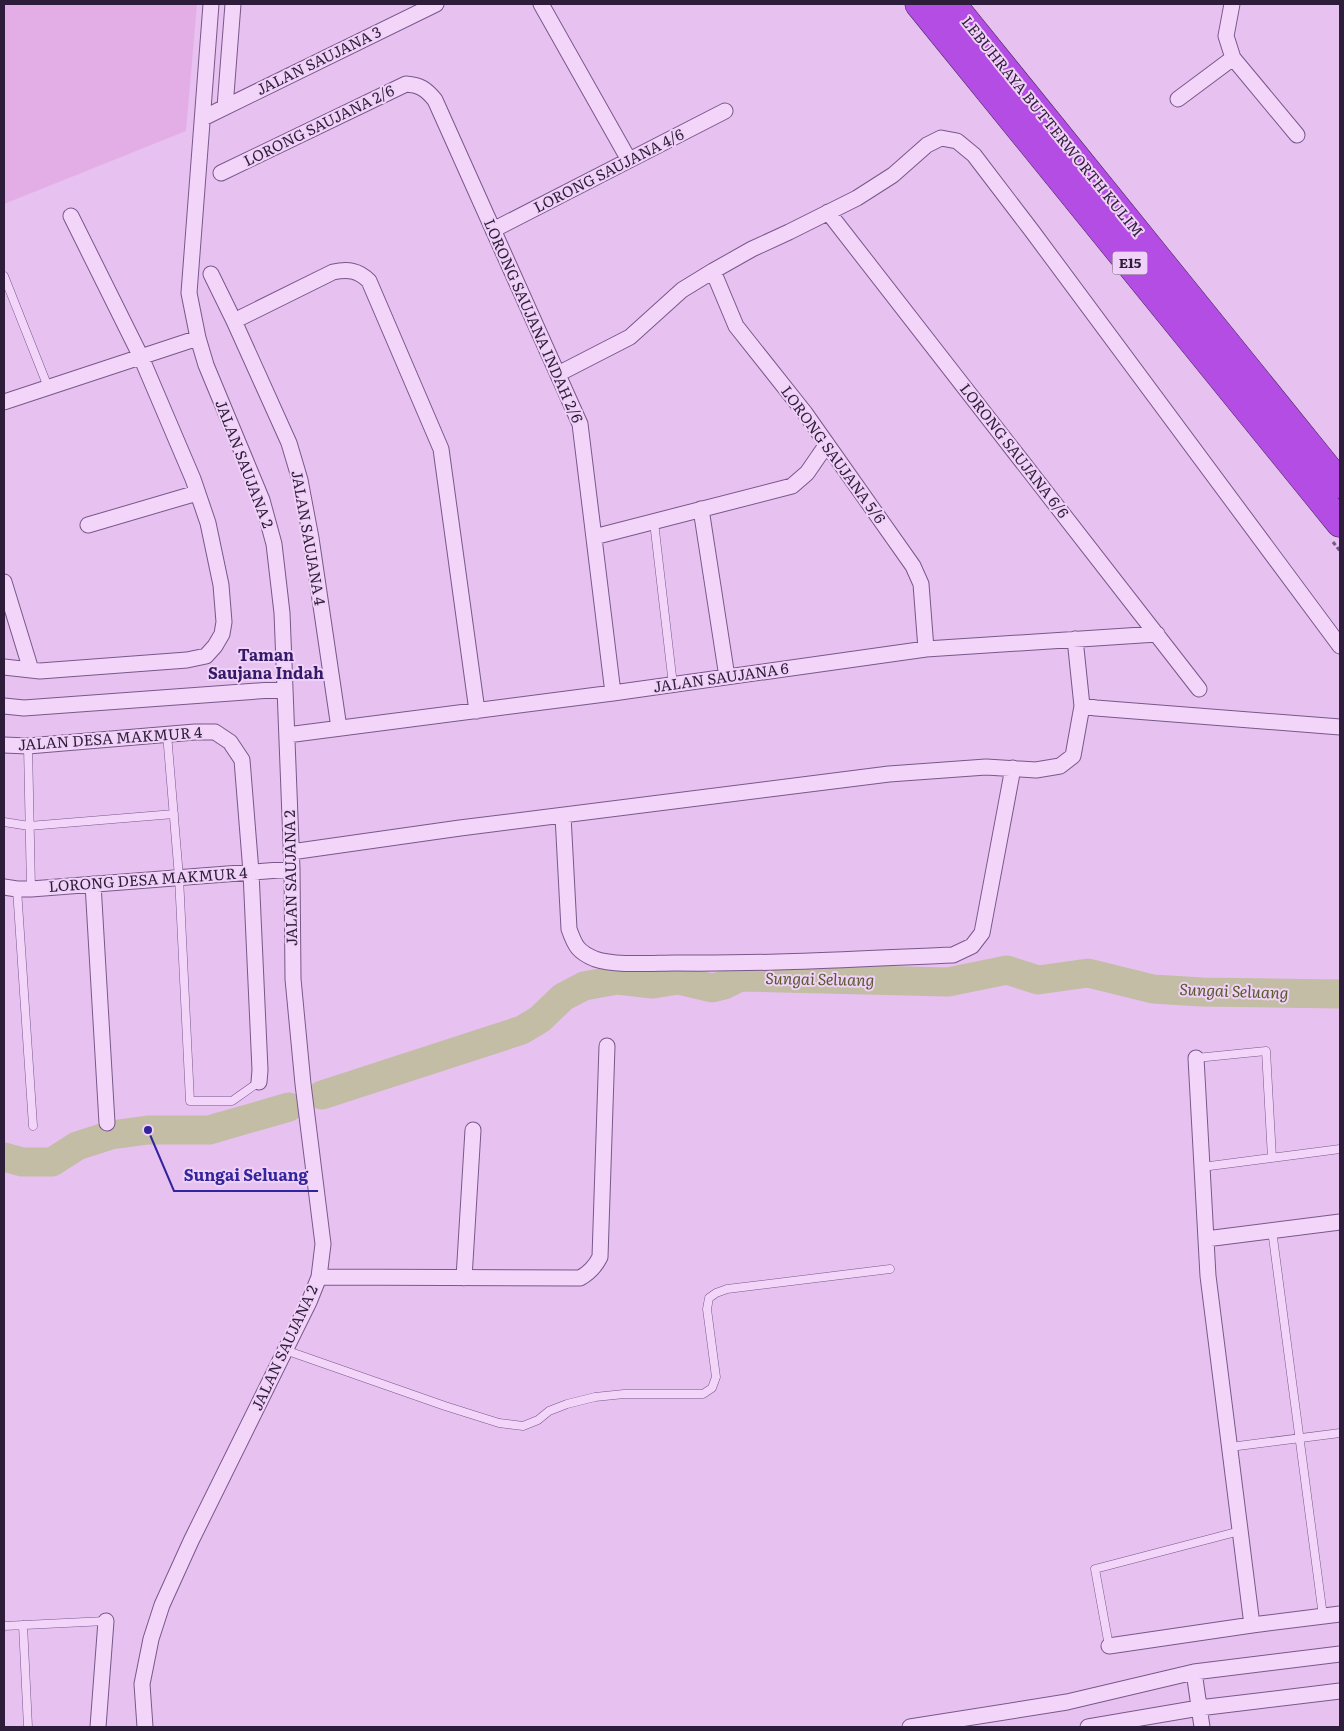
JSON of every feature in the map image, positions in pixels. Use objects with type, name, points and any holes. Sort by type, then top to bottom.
[{"type":"highway","name":"LEBUHRAYA BUTTERWORTH KULIM","points":[[920,4],[1340,523]]},
{"type":"highway","name":"LEBUHRAYA BUTTERWORTH KULIM","points":[[952,4],[1340,484]]},
{"type":"street","name":"JALAN SAUJANA 2","points":[[144,1727],[142,1684],[151,1639],[162,1605],[191,1541],[309,1302],[319,1277],[323,1244],[303,1084],[293,979],[292,869],[282,612],[274,544],[262,500],[206,364],[198,338],[189,292],[211,4]]},
{"type":"street","points":[[224,107],[233,4]]},
{"type":"street","name":"JALAN SAUJANA 3","points":[[203,118],[436,4]]},
{"type":"street","points":[[540,4],[629,160]]},
{"type":"street","points":[[1232,4],[1226,36],[1233,58],[1297,136]]},
{"type":"street","points":[[1178,100],[1233,58]]},
{"type":"street","name":"LORONG SAUJANA 2/6","points":[[221,173],[406,84],[418,85]]},
{"type":"street","name":"LORONG SAUJANA INDAH 2/6","points":[[418,85],[427,90],[435,100],[580,424],[613,694]]},
{"type":"street","name":"LORONG SAUJANA 4/6","points":[[493,230],[725,111]]},
{"type":"street","points":[[558,374],[630,337],[682,290],[713,271],[752,249],[857,198],[893,175],[927,145],[941,138],[957,140],[974,155],[1032,230],[1340,646]]},
{"type":"street","name":"LORONG SAUJANA 6/6","points":[[828,212],[1199,689]]},
{"type":"street","points":[[4,667],[40,671],[187,660],[206,656],[222,634],[224,622],[221,585],[208,523],[198,493],[141,356],[71,216]]},
{"type":"street","points":[[234,321],[333,272],[348,269],[363,274],[370,281],[441,449],[477,711]]},
{"type":"street","name":"LORONG SAUJANA 5/6","points":[[713,271],[736,326],[805,413],[913,566],[921,584],[926,649]]},
{"type":"street","name":"JALAN SAUJANA 4","points":[[211,274],[289,443],[300,480],[311,538],[339,728]]},
{"type":"street","points":[[4,402],[198,338]]},
{"type":"street","points":[[594,537],[792,486],[807,473],[827,444]]},
{"type":"street","points":[[88,525],[198,493]]},
{"type":"street","points":[[701,509],[727,677]]},
{"type":"street","points":[[4,582],[31,670]]},
{"type":"street","name":"JALAN SAUJANA 6","points":[[287,735],[613,694],[926,649],[1156,634]]},
{"type":"street","points":[[291,852],[450,829],[889,774],[986,767],[1036,770],[1060,766],[1073,756],[1082,706],[1075,639]]},
{"type":"street","points":[[4,706],[24,708],[285,689]]},
{"type":"street","points":[[1082,706],[1340,726]]},
{"type":"street","name":"JALAN DESA MAKMUR 4","points":[[4,745],[28,746],[167,734],[215,732],[230,742],[242,760],[251,872],[259,1082]]},
{"type":"street","points":[[563,816],[569,929],[574,942],[581,952],[597,960],[744,964],[953,955],[972,946],[982,933],[1013,768]]},
{"type":"street","name":"LORONG DESA MAKMUR 4","points":[[17,888],[292,869]]},
{"type":"street","points":[[93,884],[107,1123]]},
{"type":"street","points":[[319,1277],[580,1278],[594,1267],[600,1258],[607,1046]]},
{"type":"street","points":[[1196,1058],[1208,1276],[1252,1625]]},
{"type":"street","points":[[464,1278],[473,1130]]},
{"type":"street","points":[[1206,1239],[1340,1222]]},
{"type":"street","points":[[1109,1646],[1340,1614]]},
{"type":"street","points":[[98,1727],[106,1621]]},
{"type":"street","points":[[910,1727],[1068,1702],[1194,1672],[1340,1654]]},
{"type":"street","points":[[1194,1672],[1202,1727]]},
{"type":"street","points":[[1088,1727],[1135,1723],[1199,1708],[1340,1691]]},
{"type":"lane","points":[[4,276],[48,387]]},
{"type":"lane","points":[[654,522],[673,685]]},
{"type":"lane","points":[[167,734],[179,877],[190,1102],[232,1101],[259,1082]]},
{"type":"lane","points":[[28,746],[29,826],[17,888],[33,1126]]},
{"type":"lane","points":[[4,822],[29,826],[174,814]]},
{"type":"lane","points":[[1196,1058],[1266,1052],[1272,1158]]},
{"type":"lane","points":[[1202,1166],[1340,1150]]},
{"type":"lane","points":[[1272,1230],[1323,1616]]},
{"type":"lane","points":[[286,1350],[445,1406],[499,1423],[523,1426],[538,1420],[549,1411],[566,1404],[595,1397],[624,1394],[703,1394],[712,1388],[716,1377],[707,1309],[709,1298],[716,1293],[727,1289],[890,1269]]},
{"type":"lane","points":[[1230,1447],[1340,1433]]},
{"type":"lane","points":[[1109,1646],[1095,1569],[1240,1531]]},
{"type":"lane","points":[[4,1626],[106,1621]]},
{"type":"lane","points":[[23,1625],[28,1727]]},
{"type":"shaded area","points":[[4,4],[197,4],[186,131],[4,204]]},
{"type":"waterway","name":"Sungai Seluang","points":[[322,1095],[522,1030],[540,1019],[563,997],[584,986],[617,980],[653,984],[678,980],[712,988],[724,985],[740,977],[948,982],[1007,970],[1038,980],[1088,973],[1153,989],[1201,992],[1340,994]]},
{"type":"waterway","name":"Sungai Seluang","points":[[4,1157],[22,1162],[52,1162],[77,1146],[111,1135],[148,1130],[209,1130],[289,1107]]},
{"type":"place","name":"Sungai Seluang","points":[[148,1130]]},
{"type":"district","name":"Taman Saujana Indah","points":[[266,664]]}]
